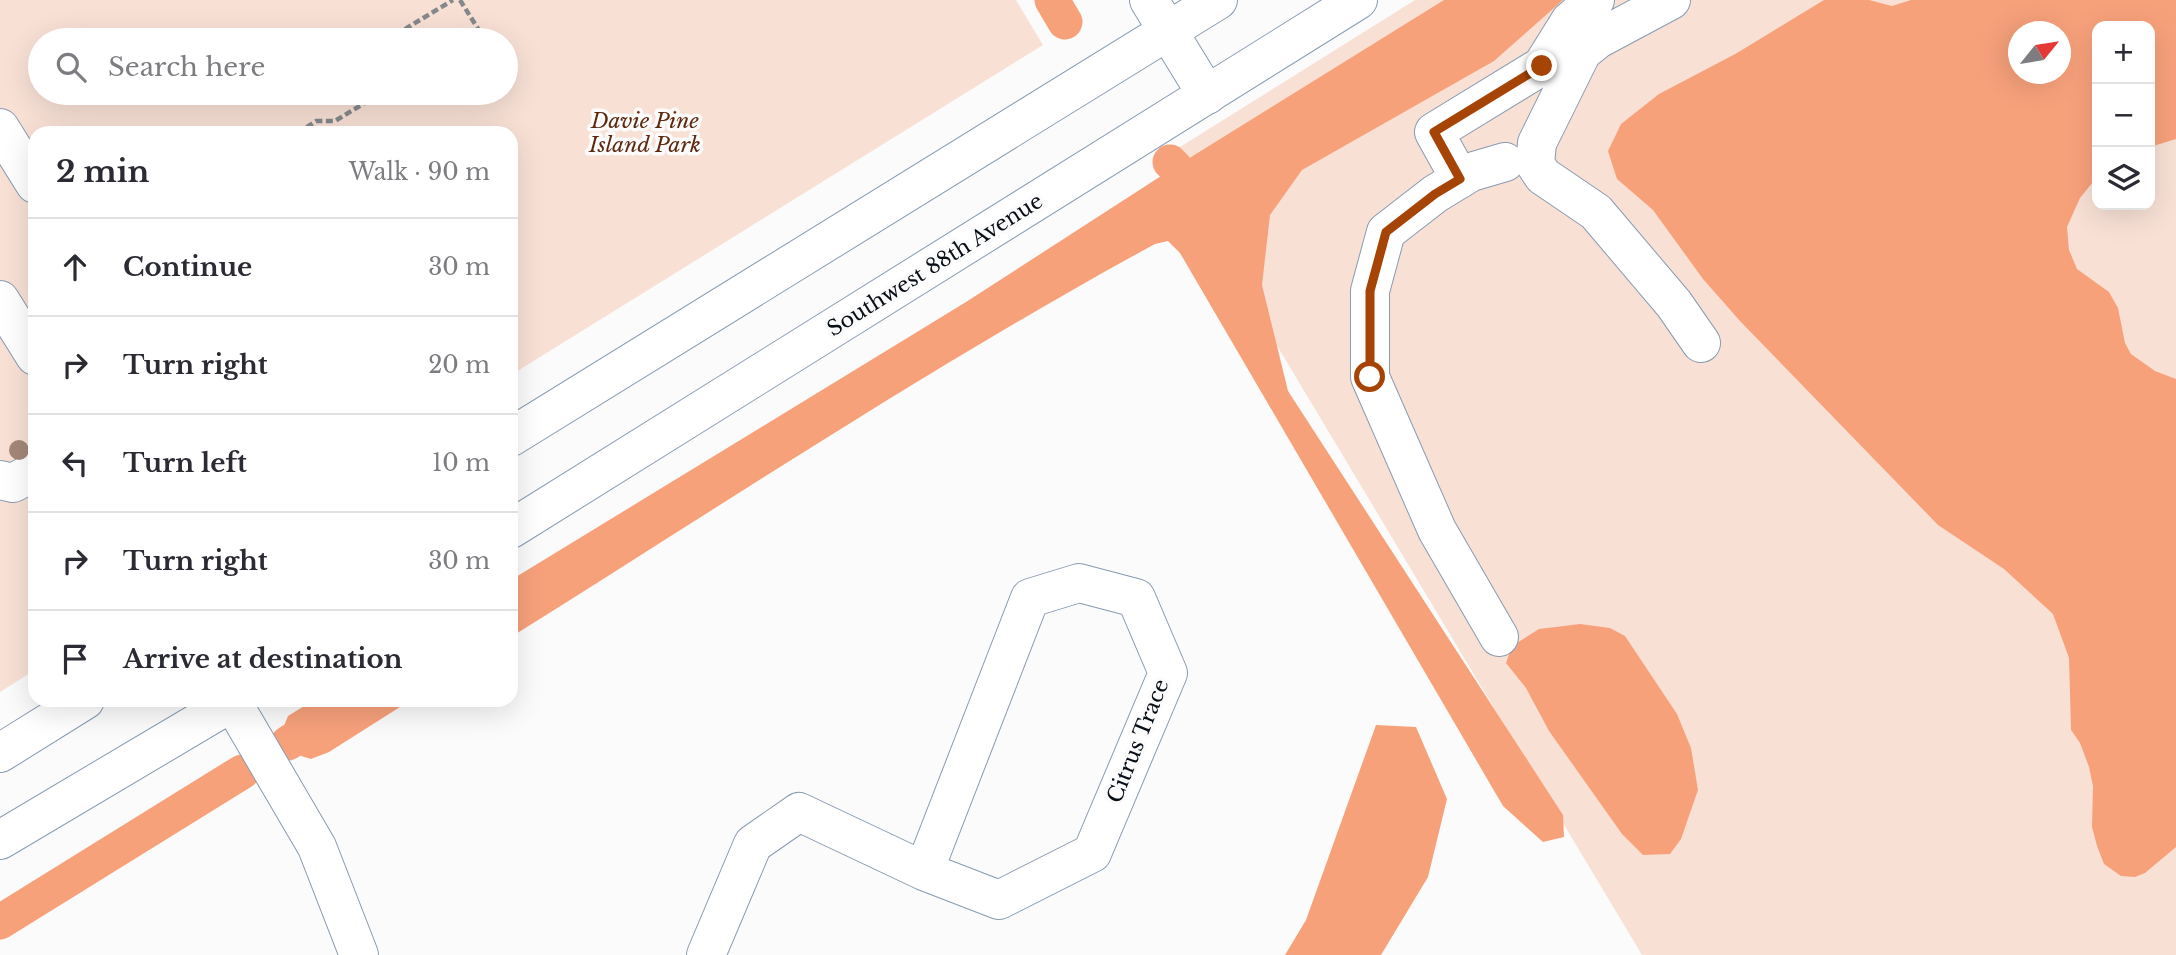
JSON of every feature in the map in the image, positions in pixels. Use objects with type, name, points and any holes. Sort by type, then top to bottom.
[{"type":"main road","points":[[518,432],[1158,16],[1218,0]]},
{"type":"main road","name":"Southwest 88th Avenue","points":[[518,525],[1358,0]]},
{"type":"main road","points":[[1460,179],[1434,132],[1542,66],[1570,21],[1595,0]]},
{"type":"main road","points":[[1671,0],[1598,39],[1582,52],[1537,143],[1535,164],[1543,176],[1596,212],[1674,303],[1701,343]]},
{"type":"main road","points":[[1158,16],[1208,95]]},
{"type":"main road","points":[[0,128],[28,173]]},
{"type":"main road","points":[[1499,637],[1437,530],[1370,377],[1370,291],[1386,232],[1435,194],[1471,172],[1506,162]]},
{"type":"main road","points":[[0,300],[28,345]]},
{"type":"main road","points":[[0,480],[13,484],[28,475]]},
{"type":"main road","name":"Citrus Trace","points":[[706,955],[753,844],[799,812],[923,871],[999,900],[1092,853],[1168,673],[1136,598],[1079,583],[1030,598],[923,871]]},
{"type":"main road","points":[[0,753],[74,707]]},
{"type":"main road","points":[[0,840],[223,707]]},
{"type":"main road","points":[[236,707],[317,847],[359,955]]},
{"type":"path","points":[[407,28],[453,0]]},
{"type":"path","points":[[460,0],[478,28]]},
{"type":"path","points":[[308,126],[316,121],[335,121],[361,105]]},
{"type":"green space","name":"Davie Pine Island Park","points":[[0,0],[1016,0],[1043,45],[518,371],[518,126],[28,126],[28,674],[0,692]]},
{"type":"green space","points":[[1415,0],[2176,0],[2176,955],[1642,955],[1164,157]]},
{"type":"shaded area","points":[[1444,0],[1563,0],[1494,61],[1302,170],[1270,215],[1262,285],[1288,391],[1563,815],[1564,837],[1543,842],[1503,806],[1180,253],[1168,241],[1155,244],[991,337],[518,633],[518,576],[966,302],[1175,167]]},
{"type":"shaded area","points":[[1824,0],[1869,0],[1892,6],[1911,0],[2176,0],[2176,139],[2155,145],[2155,21],[2092,21],[2092,183],[2080,198],[2067,227],[2069,250],[2077,269],[2109,292],[2118,308],[2125,343],[2131,354],[2155,371],[2176,379],[2176,847],[2145,873],[2135,877],[2121,876],[2104,864],[2097,846],[2092,827],[2093,786],[2089,767],[2080,743],[2071,730],[2069,658],[2053,614],[2004,569],[1938,525],[1740,321],[1703,279],[1653,210],[1617,179],[1608,151],[1621,124],[1659,94],[1737,53]]},
{"type":"shaded area","points":[[1580,624],[1610,628],[1625,636],[1677,714],[1691,748],[1698,790],[1681,839],[1670,854],[1643,855],[1622,834],[1549,731],[1526,688],[1506,663],[1512,646],[1539,629]]},
{"type":"shaded area","points":[[303,707],[400,707],[329,752],[311,759],[301,756],[283,728],[288,716]]},
{"type":"shaded area","points":[[1376,725],[1416,727],[1447,799],[1428,877],[1381,955],[1285,955],[1306,920]]},
{"type":"waterway","points":[[1052,0],[1065,22]]},
{"type":"waterway","points":[[1170,162],[1175,167]]},
{"type":"waterway","points":[[0,922],[242,772]]},
{"type":"route","points":[[1370,377],[1370,291],[1386,232],[1435,194],[1460,179],[1434,132],[1542,66]]}]
